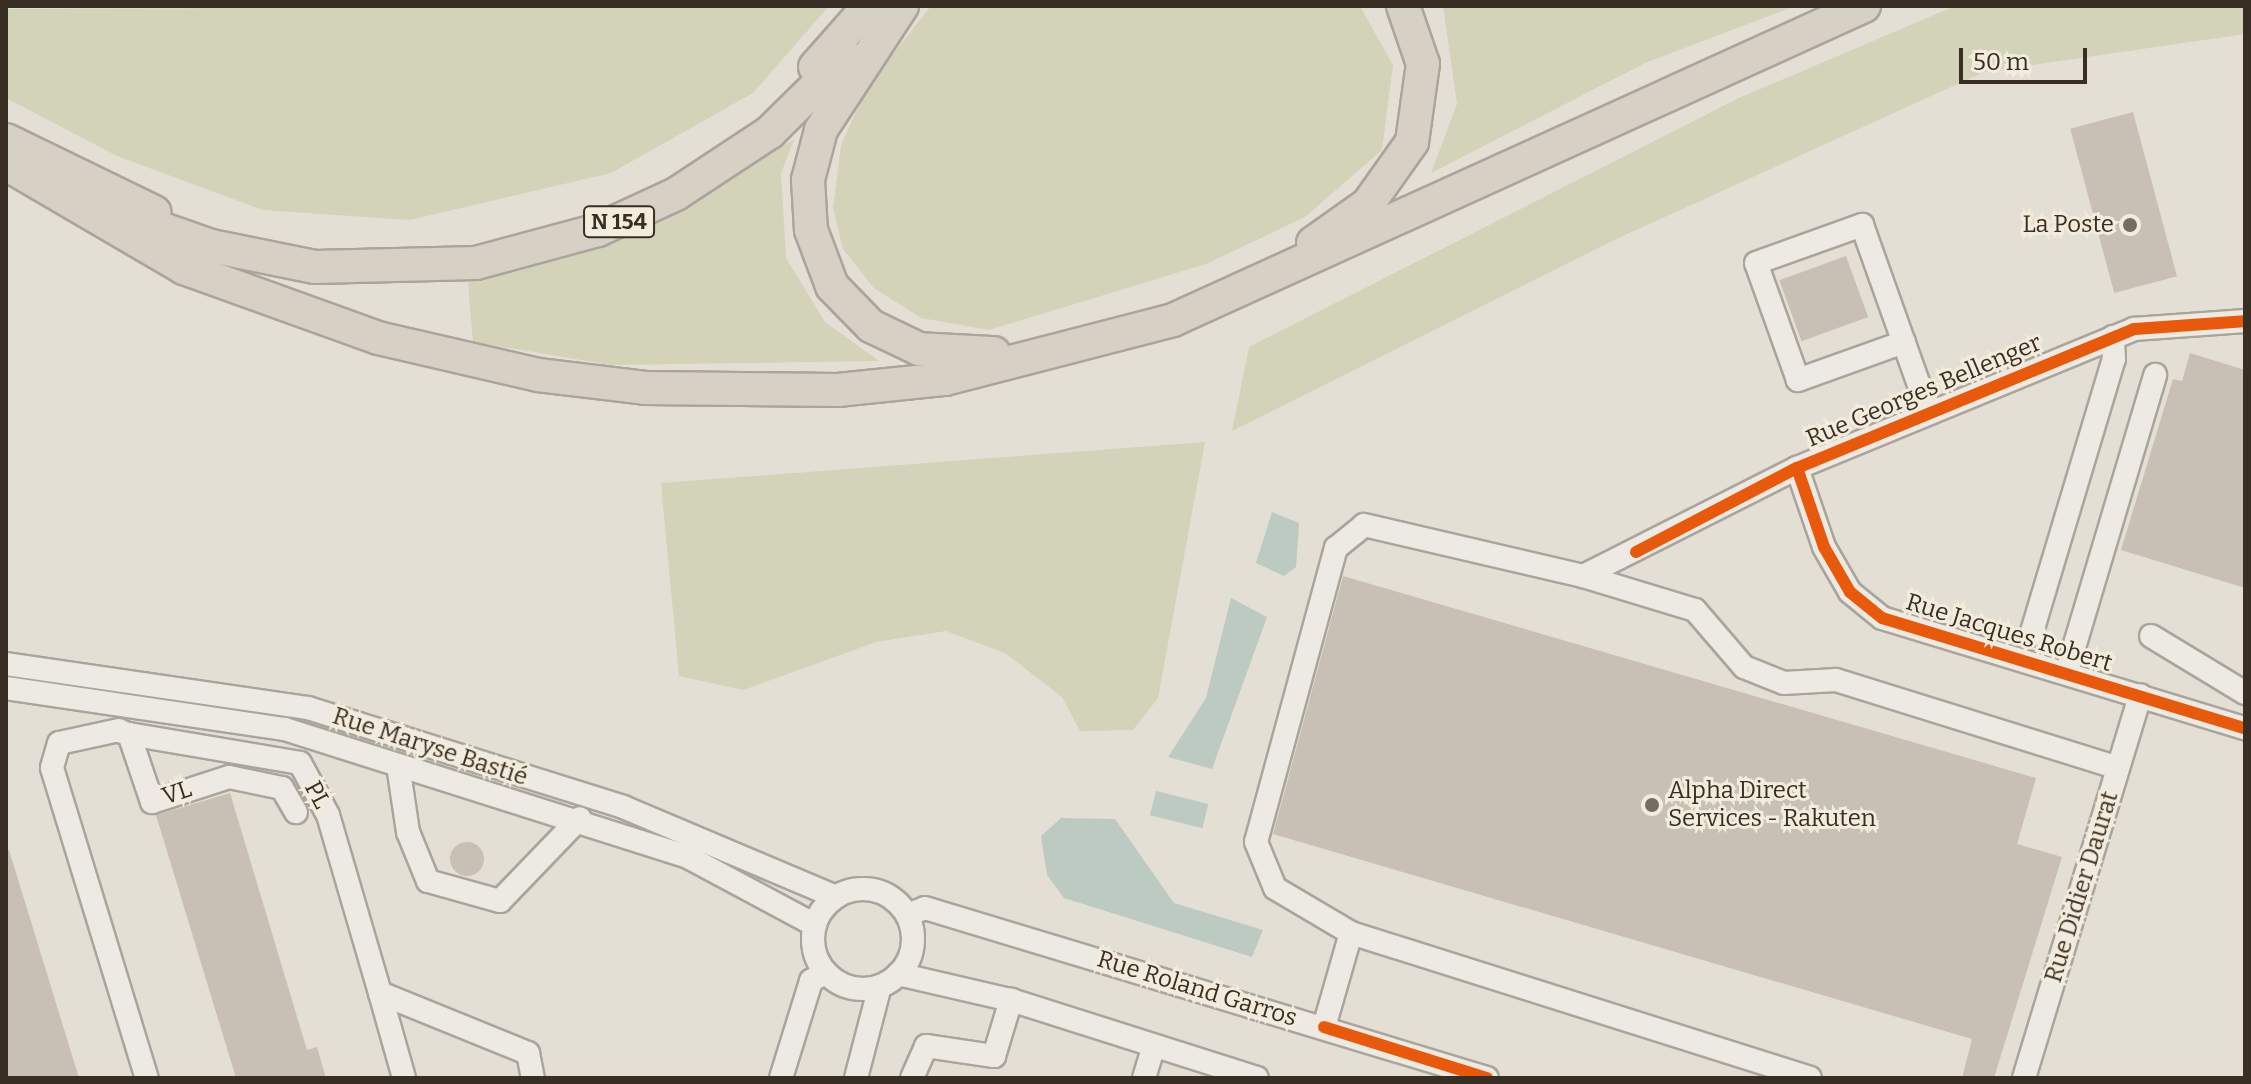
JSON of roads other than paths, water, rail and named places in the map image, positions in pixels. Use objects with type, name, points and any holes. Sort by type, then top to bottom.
[{"type":"highway","name":"N 154","points":[[8,157],[101,190],[180,223],[301,249],[392,255],[523,237],[623,203],[718,150],[780,103],[869,6]]},
{"type":"highway","name":"N 154","points":[[8,157],[162,231],[251,256],[355,270],[476,263],[598,230],[715,171],[803,102],[890,6]]},
{"type":"highway","points":[[902,6],[821,130],[808,180],[811,230],[832,286],[871,326],[919,349],[984,355],[1180,302],[1275,263],[1349,220],[1398,166],[1421,111],[1423,64],[1403,6]]},
{"type":"highway","points":[[8,157],[184,268],[293,311],[436,354],[645,388],[838,390],[989,370],[1173,320],[1864,6]]},
{"type":"street","points":[[1904,342],[1798,380],[1756,263],[1862,225],[1904,342],[1928,410]]},
{"type":"street","name":"Rue Georges Bellenger","points":[[1583,576],[1636,552],[1797,468],[1928,410],[2113,337],[2245,321]]},
{"type":"street","points":[[2031,635],[2114,359],[2113,337]]},
{"type":"street","points":[[2067,671],[2155,375]]},
{"type":"street","name":"Rue Jacques Robert","points":[[1797,468],[1824,547],[1850,592],[1882,618],[2067,671],[2245,728]]},
{"type":"street","points":[[1810,1078],[1351,933],[1275,888],[1256,842],[1336,548],[1364,525],[1387,526],[1583,576],[1695,610],[1744,667],[1784,683],[1836,680],[2118,768]]},
{"type":"street","points":[[2151,636],[2245,693]]},
{"type":"street","name":"Rue Maryse Bastié","points":[[6,664],[308,708],[623,807],[836,897]]},
{"type":"street","name":"Rue Maryse Bastié","points":[[6,688],[285,729],[580,818],[688,857],[815,925]]},
{"type":"street","name":"Rue Didier Daurat","points":[[2024,1078],[2140,695]]},
{"type":"street","name":"VL","points":[[111,703],[152,802],[229,777],[282,788],[296,812]]},
{"type":"street","points":[[124,732],[59,743],[52,768],[147,1078]]},
{"type":"street","name":"PL","points":[[124,732],[300,763],[328,815],[404,1078]]},
{"type":"street","points":[[398,765],[408,832],[428,881],[500,901],[580,818]]},
{"type":"street","points":[[856,1078],[889,980],[912,946],[907,915],[875,890],[836,897],[815,925],[813,942],[826,972],[851,987],[889,980],[1011,1000],[1153,1048],[1205,1072],[1257,1078]]},
{"type":"street","name":"Rue Roland Garros","points":[[907,915],[925,908],[1487,1078]]},
{"type":"street","points":[[1324,1027],[1351,933]]},
{"type":"street","points":[[781,1078],[811,981],[826,972]]},
{"type":"street","points":[[380,993],[528,1053],[533,1078]]},
{"type":"street","points":[[912,1078],[926,1046],[994,1056],[1011,1000]]},
{"type":"street","points":[[1144,1078],[1153,1048]]},
{"type":"place","name":"La Poste","points":[[2130,225]]},
{"type":"place","name":"Alpha Direct Services - Rakuten","points":[[1652,805]]}]
